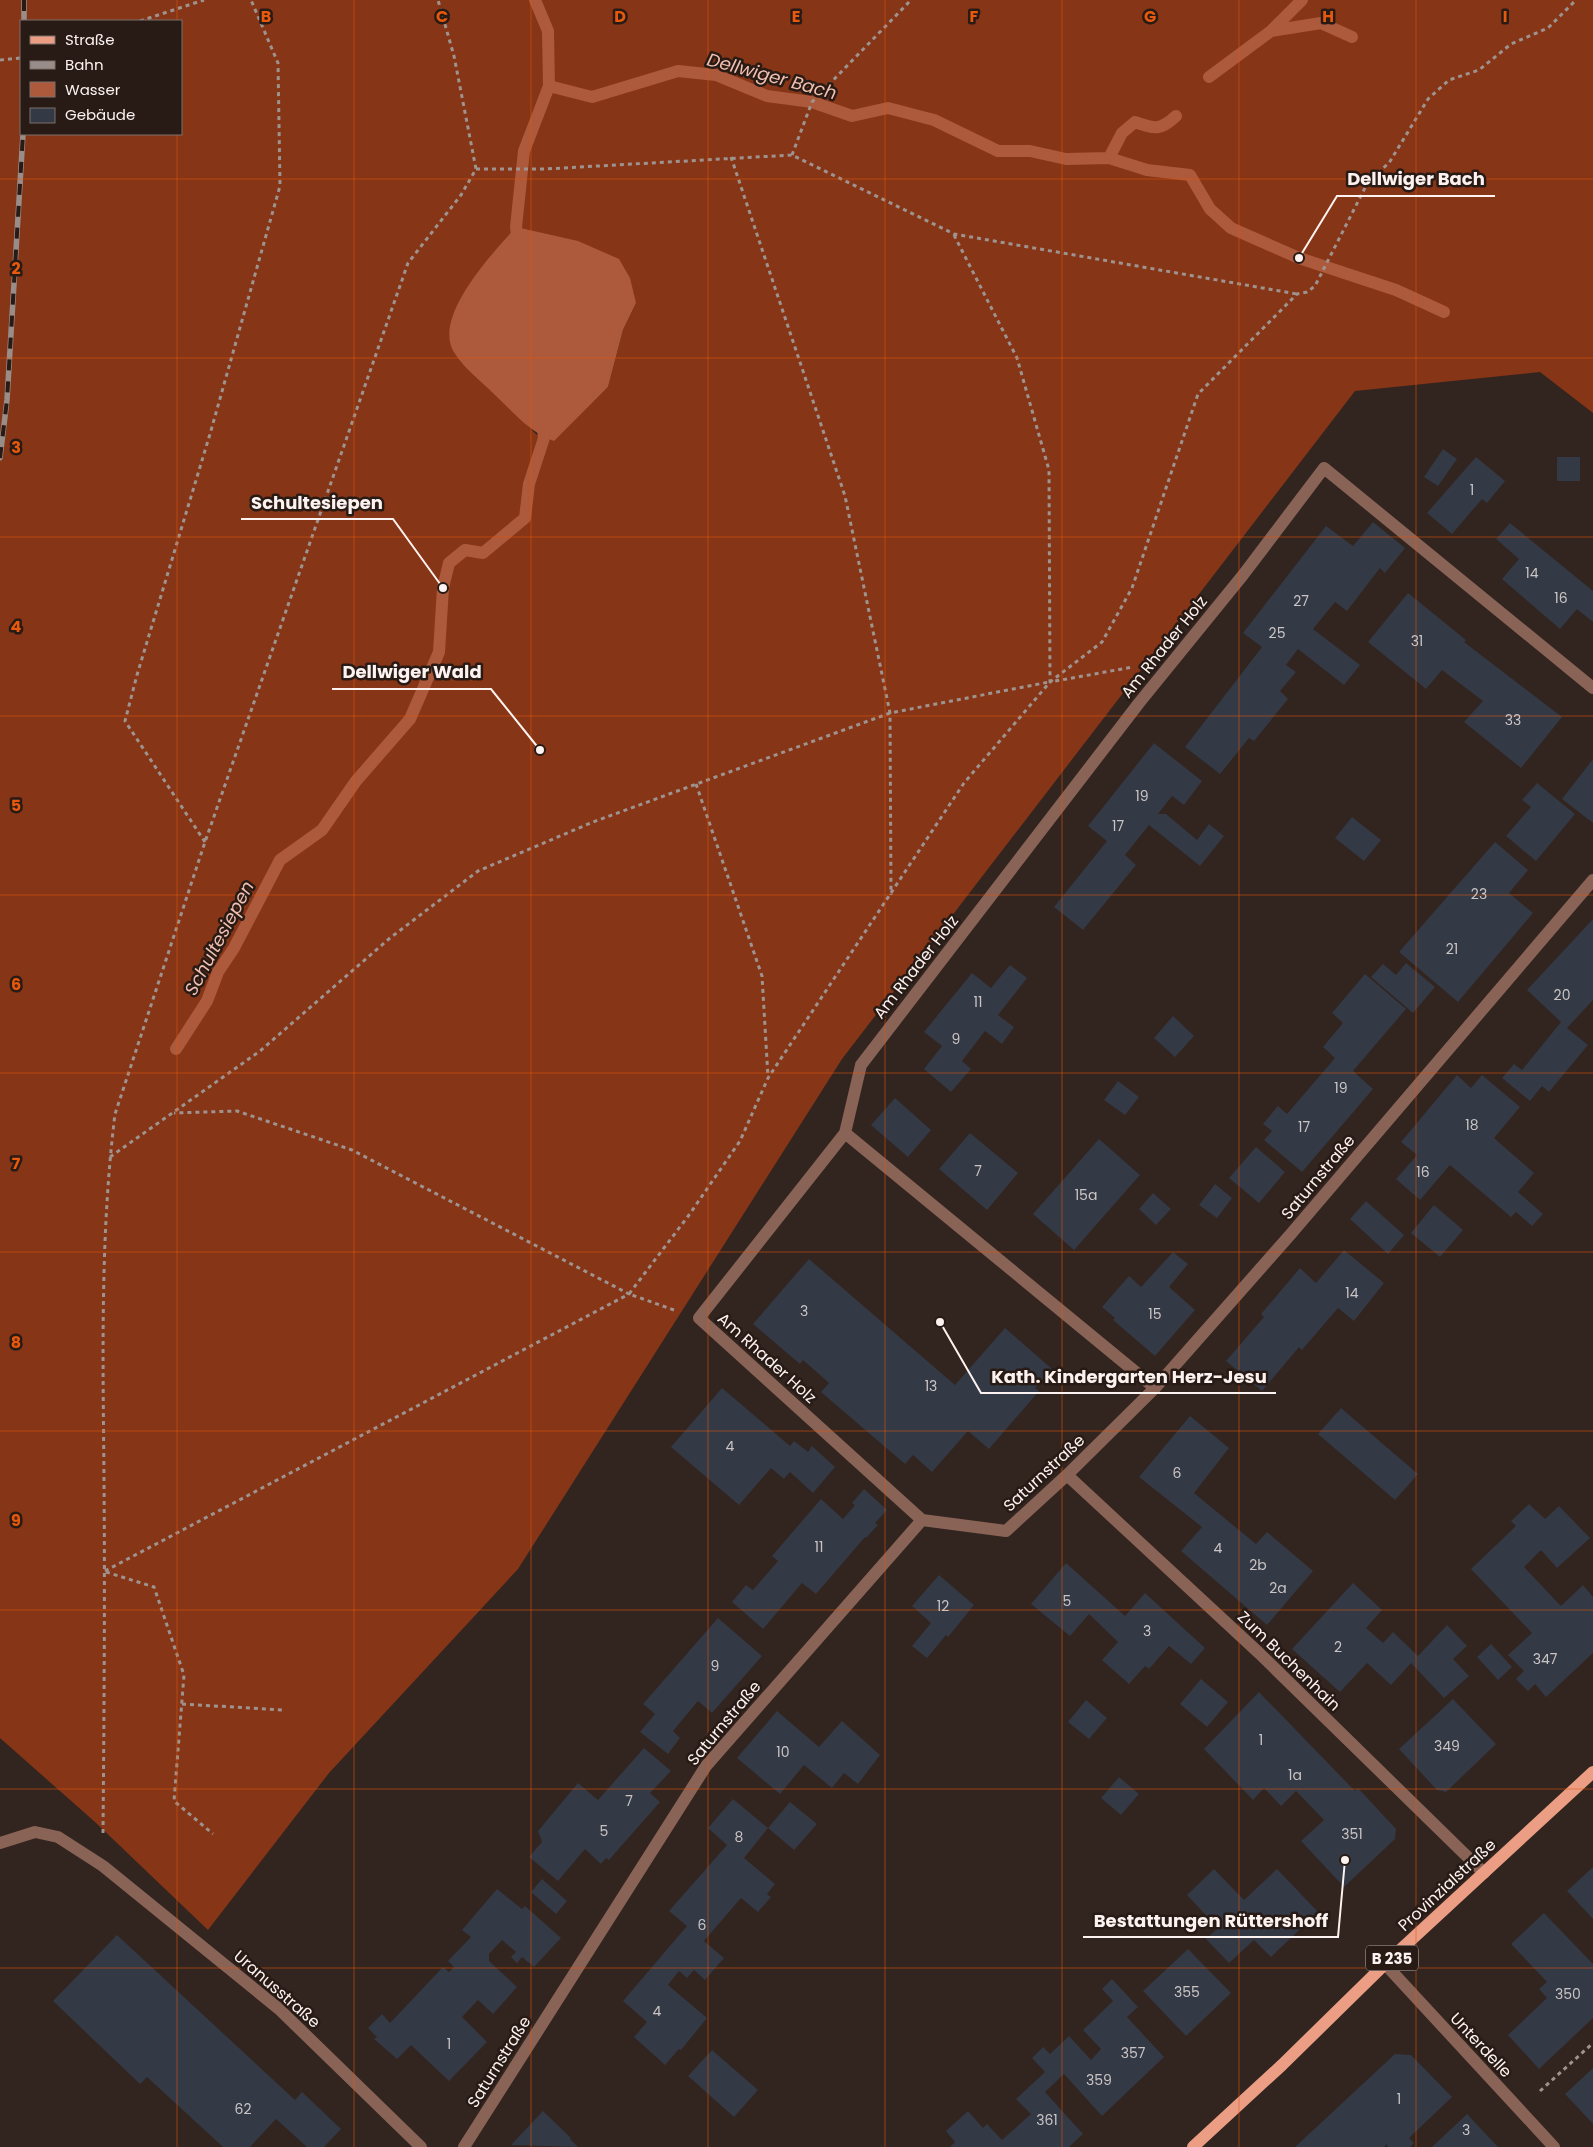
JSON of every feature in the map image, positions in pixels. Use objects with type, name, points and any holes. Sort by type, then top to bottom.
[{"type":"main road","name":"Provinzialstraße","points":[[1194,2147],[1282,2065],[1385,1964],[1593,1772]]},
{"type":"street","name":"Am Rhader Holz","points":[[922,1520],[699,1318],[845,1133],[861,1065],[1324,468],[1593,688]]},
{"type":"street","name":"Saturnstraße","points":[[464,2147],[706,1766],[922,1520],[1006,1531],[1067,1476],[1155,1388],[1290,1235],[1593,880]]},
{"type":"street","points":[[845,1133],[1155,1388]]},
{"type":"street","name":"Zum Buchenhain","points":[[1067,1476],[1266,1660],[1484,1873]]},
{"type":"street","name":"Uranusstraße","points":[[0,1842],[35,1832],[58,1837],[103,1866],[279,2009],[421,2147]]},
{"type":"street","name":"Unterdelle","points":[[1385,1964],[1554,2147]]},
{"type":"path","points":[[143,20],[204,0]]},
{"type":"path","points":[[205,842],[125,721],[136,675],[210,434],[280,186],[278,63],[250,0]]},
{"type":"path","points":[[103,1866],[105,1571],[102,1275],[110,1157],[115,1114],[205,842],[408,263],[461,195],[476,169],[454,56],[438,0]]},
{"type":"path","points":[[792,155],[812,102],[911,0]]},
{"type":"path","points":[[476,169],[544,168],[792,155],[954,234],[1297,294],[1307,292],[1315,286],[1369,180],[1389,163],[1428,99],[1449,80],[1479,70],[1511,44],[1548,28],[1576,0]]},
{"type":"path","points":[[0,60],[20,58]]},
{"type":"path","points":[[731,157],[846,496],[890,713],[891,896]]},
{"type":"path","points":[[954,234],[1017,358],[1049,470],[1050,682]]},
{"type":"path","points":[[105,1571],[629,1294],[689,1215],[740,1141],[768,1078],[891,896],[964,783],[1050,682],[1102,642],[1132,588],[1198,394],[1297,294]]},
{"type":"path","points":[[110,1157],[260,1051],[390,938],[478,871],[593,822],[890,713],[1175,659]]},
{"type":"path","points":[[696,784],[762,976],[768,1078]]},
{"type":"path","points":[[174,1113],[237,1111],[352,1150],[629,1294],[699,1318]]},
{"type":"path","points":[[105,1571],[154,1587],[184,1675],[174,1801],[213,1834]]},
{"type":"path","points":[[182,1704],[283,1710]]},
{"type":"path","points":[[1519,2110],[1593,2043]]},
{"type":"shaded area","points":[[0,0],[1593,0],[1593,413],[1540,372],[1355,391],[842,1059],[518,1569],[329,1773],[208,1930],[95,1822],[0,1738]],"holes":[[[636,303],[623,330],[608,387],[554,440],[537,435],[454,353]]]},
{"type":"water","points":[[516,227],[578,241],[619,259],[630,278],[636,303],[623,330],[608,387],[554,441],[537,433],[522,421],[469,370],[455,354],[450,339],[451,322],[468,286]]},
{"type":"building","points":[[1443,449],[1457,459],[1438,486],[1424,477]]},
{"type":"building","points":[[1476,457],[1505,481],[1487,503],[1482,499],[1452,534],[1427,513]]},
{"type":"building","points":[[1557,457],[1580,457],[1580,481],[1557,481]]},
{"type":"building","points":[[1373,522],[1405,548],[1385,573],[1380,568],[1347,611],[1335,602],[1313,629],[1360,665],[1344,685],[1298,649],[1286,665],[1296,672],[1280,691],[1288,699],[1254,741],[1249,738],[1220,774],[1185,747],[1262,647],[1243,633],[1326,526],[1353,546]]},
{"type":"building","points":[[1510,523],[1593,591],[1593,622],[1577,609],[1560,629],[1502,579],[1519,559],[1496,539]]},
{"type":"building","points":[[1408,593],[1466,640],[1464,642],[1562,717],[1521,768],[1464,722],[1483,701],[1442,670],[1426,689],[1368,642]]},
{"type":"building","points":[[1154,743],[1202,781],[1184,805],[1172,796],[1158,814],[1166,814],[1197,840],[1209,824],[1224,836],[1200,866],[1149,825],[1125,855],[1136,865],[1083,930],[1054,907],[1107,841],[1088,826]]},
{"type":"building","points":[[1593,759],[1593,823],[1562,799]]},
{"type":"building","points":[[1537,783],[1575,814],[1536,861],[1506,836],[1531,807],[1522,800]]},
{"type":"building","points":[[1352,817],[1381,840],[1364,861],[1335,838]]},
{"type":"building","points":[[1495,842],[1528,870],[1509,893],[1533,913],[1458,1002],[1399,952]]},
{"type":"building","points":[[1593,919],[1593,1000],[1567,1028],[1588,1045],[1549,1092],[1542,1086],[1530,1101],[1502,1078],[1514,1064],[1522,1070],[1561,1022],[1527,990]]},
{"type":"building","points":[[1406,963],[1435,987],[1413,1013],[1371,977],[1383,964],[1396,975]]},
{"type":"building","points":[[1010,965],[1027,978],[998,1015],[1014,1027],[1002,1044],[985,1031],[962,1061],[971,1069],[951,1092],[924,1069],[942,1046],[924,1032],[972,973],[991,988]]},
{"type":"building","points":[[1365,974],[1406,1009],[1353,1071],[1373,1089],[1302,1172],[1264,1140],[1272,1131],[1263,1124],[1278,1106],[1287,1114],[1335,1058],[1323,1047],[1343,1023],[1332,1013]]},
{"type":"building","points":[[1173,1016],[1194,1036],[1175,1057],[1154,1038]]},
{"type":"building","points":[[1457,1075],[1471,1088],[1482,1075],[1520,1107],[1494,1138],[1534,1173],[1518,1192],[1543,1214],[1532,1226],[1516,1212],[1511,1217],[1450,1165],[1420,1200],[1396,1179],[1417,1155],[1401,1142]]},
{"type":"building","points":[[1118,1081],[1139,1097],[1125,1115],[1104,1100]]},
{"type":"building","points":[[895,1098],[931,1130],[908,1157],[871,1125]]},
{"type":"building","points":[[970,1133],[1018,1173],[987,1210],[939,1169]]},
{"type":"building","points":[[1099,1139],[1140,1175],[1074,1250],[1033,1214]]},
{"type":"building","points":[[1256,1147],[1285,1172],[1259,1203],[1229,1178]]},
{"type":"building","points":[[1215,1184],[1232,1198],[1217,1218],[1199,1205]]},
{"type":"building","points":[[1153,1193],[1171,1209],[1156,1225],[1139,1209]]},
{"type":"building","points":[[1366,1201],[1404,1235],[1388,1254],[1350,1219]]},
{"type":"building","points":[[1434,1205],[1463,1230],[1440,1257],[1411,1233]]},
{"type":"building","points":[[1344,1250],[1384,1283],[1354,1321],[1338,1308],[1302,1350],[1299,1347],[1262,1391],[1226,1361],[1264,1317],[1261,1314],[1300,1268],[1316,1283]]},
{"type":"building","points":[[1173,1252],[1188,1264],[1169,1287],[1195,1310],[1155,1356],[1113,1320],[1115,1318],[1102,1307],[1129,1276],[1141,1287]]},
{"type":"building","points":[[809,1259],[955,1385],[1005,1328],[1052,1369],[1035,1388],[1039,1391],[989,1449],[968,1431],[932,1472],[913,1455],[905,1464],[821,1392],[829,1383],[803,1360],[800,1364],[753,1324]]},
{"type":"building","points":[[722,1388],[790,1446],[794,1441],[808,1452],[812,1446],[835,1467],[813,1493],[790,1472],[784,1479],[771,1468],[739,1505],[671,1447]]},
{"type":"building","points":[[1341,1408],[1418,1474],[1395,1500],[1318,1434]]},
{"type":"building","points":[[1190,1416],[1229,1448],[1194,1493],[1256,1544],[1267,1532],[1313,1571],[1267,1625],[1181,1551],[1202,1527],[1139,1477]]},
{"type":"building","points":[[864,1489],[887,1510],[875,1523],[878,1525],[865,1537],[816,1594],[802,1583],[763,1629],[732,1602],[746,1585],[753,1590],[778,1561],[772,1556],[821,1499],[843,1519],[855,1505],[852,1503]]},
{"type":"building","points":[[1529,1504],[1545,1519],[1559,1506],[1590,1538],[1557,1568],[1541,1550],[1524,1567],[1561,1606],[1583,1585],[1593,1597],[1593,1653],[1546,1697],[1535,1684],[1528,1691],[1516,1679],[1524,1671],[1508,1655],[1532,1633],[1471,1569],[1516,1526],[1511,1521]]},
{"type":"building","points":[[1066,1563],[1125,1616],[1145,1593],[1205,1648],[1191,1664],[1169,1646],[1149,1669],[1145,1666],[1129,1684],[1102,1660],[1118,1642],[1089,1614],[1070,1636],[1031,1604]]},
{"type":"building","points":[[939,1575],[974,1605],[948,1637],[946,1635],[927,1658],[912,1646],[931,1623],[912,1606]]},
{"type":"building","points":[[1353,1583],[1382,1610],[1366,1628],[1383,1643],[1393,1632],[1418,1656],[1447,1625],[1467,1646],[1453,1659],[1469,1676],[1444,1698],[1411,1663],[1391,1685],[1367,1663],[1340,1692],[1292,1649]]},
{"type":"building","points":[[718,1618],[762,1656],[712,1713],[698,1701],[673,1731],[680,1738],[668,1754],[640,1732],[655,1714],[643,1704]]},
{"type":"building","points":[[1491,1644],[1512,1667],[1498,1680],[1477,1657]]},
{"type":"building","points":[[1201,1679],[1228,1702],[1207,1727],[1180,1704]]},
{"type":"building","points":[[1259,1692],[1355,1791],[1358,1788],[1396,1829],[1395,1839],[1344,1887],[1301,1841],[1324,1820],[1296,1791],[1281,1806],[1264,1788],[1253,1800],[1204,1749]]},
{"type":"building","points":[[1453,1699],[1496,1744],[1446,1792],[1437,1790],[1399,1749]]},
{"type":"building","points":[[1086,1700],[1107,1718],[1089,1739],[1068,1722]]},
{"type":"building","points":[[777,1711],[819,1747],[842,1721],[880,1755],[858,1784],[844,1773],[832,1788],[804,1765],[780,1794],[737,1758]]},
{"type":"building","points":[[644,1748],[671,1771],[650,1793],[660,1802],[609,1860],[606,1858],[601,1864],[585,1849],[558,1881],[529,1857],[542,1842],[538,1831],[578,1783],[598,1800]]},
{"type":"building","points":[[1119,1777],[1139,1794],[1121,1815],[1101,1798]]},
{"type":"building","points":[[733,1799],[768,1828],[744,1858],[775,1884],[767,1894],[771,1897],[758,1912],[741,1898],[704,1941],[724,1958],[705,1980],[694,1970],[687,1978],[679,1971],[668,1985],[707,2018],[681,2050],[679,2049],[665,2065],[634,2037],[647,2022],[623,2001],[687,1926],[669,1911],[727,1845],[708,1828]]},
{"type":"building","points":[[790,1802],[817,1824],[794,1850],[768,1828]]},
{"type":"building","points":[[1593,1867],[1593,1919],[1567,1891]]},
{"type":"building","points":[[1214,1869],[1244,1900],[1277,1869],[1318,1912],[1271,1957],[1254,1940],[1229,1963],[1206,1939],[1218,1928],[1187,1895]]},
{"type":"building","points":[[542,1879],[567,1901],[556,1914],[531,1892]]},
{"type":"building","points":[[497,1889],[522,1909],[525,1906],[561,1938],[534,1967],[522,1957],[517,1963],[511,1957],[516,1952],[502,1940],[489,1954],[489,1961],[517,1987],[493,2014],[478,2000],[462,2017],[487,2042],[449,2081],[411,2045],[397,2059],[374,2039],[377,2037],[368,2028],[382,2014],[390,2023],[443,1967],[449,1972],[454,1967],[448,1961],[471,1937],[462,1930]]},
{"type":"building","points":[[1544,1913],[1593,1964],[1593,2018],[1539,2069],[1508,2035],[1547,1998],[1539,1989],[1547,1982],[1511,1944]]},
{"type":"building","points":[[117,1935],[295,2100],[302,2092],[341,2129],[324,2147],[307,2147],[276,2119],[250,2147],[223,2147],[147,2077],[140,2084],[53,2001]]},
{"type":"building","points":[[1188,1949],[1231,1993],[1186,2036],[1143,1991]]},
{"type":"building","points":[[1112,1979],[1138,2007],[1127,2017],[1164,2057],[1102,2116],[1064,2074],[1045,2092],[1083,2134],[1069,2147],[950,2147],[955,2142],[946,2131],[968,2111],[983,2128],[987,2124],[1002,2140],[1031,2114],[1016,2099],[1045,2072],[1032,2058],[1043,2047],[1050,2054],[1069,2036],[1091,2060],[1101,2049],[1083,2030],[1113,2001],[1102,1989]]},
{"type":"building","points":[[712,2050],[758,2090],[734,2117],[688,2076]]},
{"type":"building","points":[[1395,2054],[1411,2055],[1452,2097],[1409,2138],[1414,2143],[1410,2147],[1388,2147],[1387,2144],[1384,2147],[1295,2147]]},
{"type":"building","points":[[1593,2068],[1593,2124],[1565,2094]]},
{"type":"building","points":[[543,2111],[571,2138],[578,2147],[511,2145]]},
{"type":"building","points":[[1467,2114],[1498,2147],[1432,2147]]},
{"type":"waterway","name":"Dellwiger Bach","points":[[535,0],[548,31],[549,86],[592,97],[678,71],[716,75],[767,96],[812,102],[852,116],[888,108],[934,120],[998,151],[1030,151],[1066,159],[1109,158],[1147,170],[1190,175],[1210,209],[1231,228],[1299,258],[1396,290],[1444,312]]},
{"type":"waterway","points":[[1209,77],[1271,31],[1302,0]]},
{"type":"waterway","points":[[1271,31],[1321,23],[1352,37]]},
{"type":"waterway","name":"Schultesiepen","points":[[518,244],[516,227],[524,151],[549,86]]},
{"type":"waterway","points":[[1109,158],[1122,133],[1135,122],[1157,127],[1166,124],[1176,116]]},
{"type":"waterway","name":"Schultesiepen","points":[[176,1049],[207,1001],[218,972],[234,948],[280,860],[322,830],[356,781],[410,719],[439,652],[443,588],[449,563],[465,550],[483,553],[525,518],[529,484],[544,438],[542,423]]},
{"type":"railway","points":[[24,0],[24,20]]},
{"type":"railway","points":[[0,458],[7,400],[23,135]]},
{"type":"place","name":"Dellwiger Bach","points":[[1299,258]]},
{"type":"place","name":"Schultesiepen","points":[[443,588]]},
{"type":"place","name":"Dellwiger Wald","points":[[540,750]]},
{"type":"place","name":"Kath. Kindergarten Herz-Jesu","points":[[940,1322]]},
{"type":"place","name":"Bestattungen Rüttershoff","points":[[1345,1860]]}]
